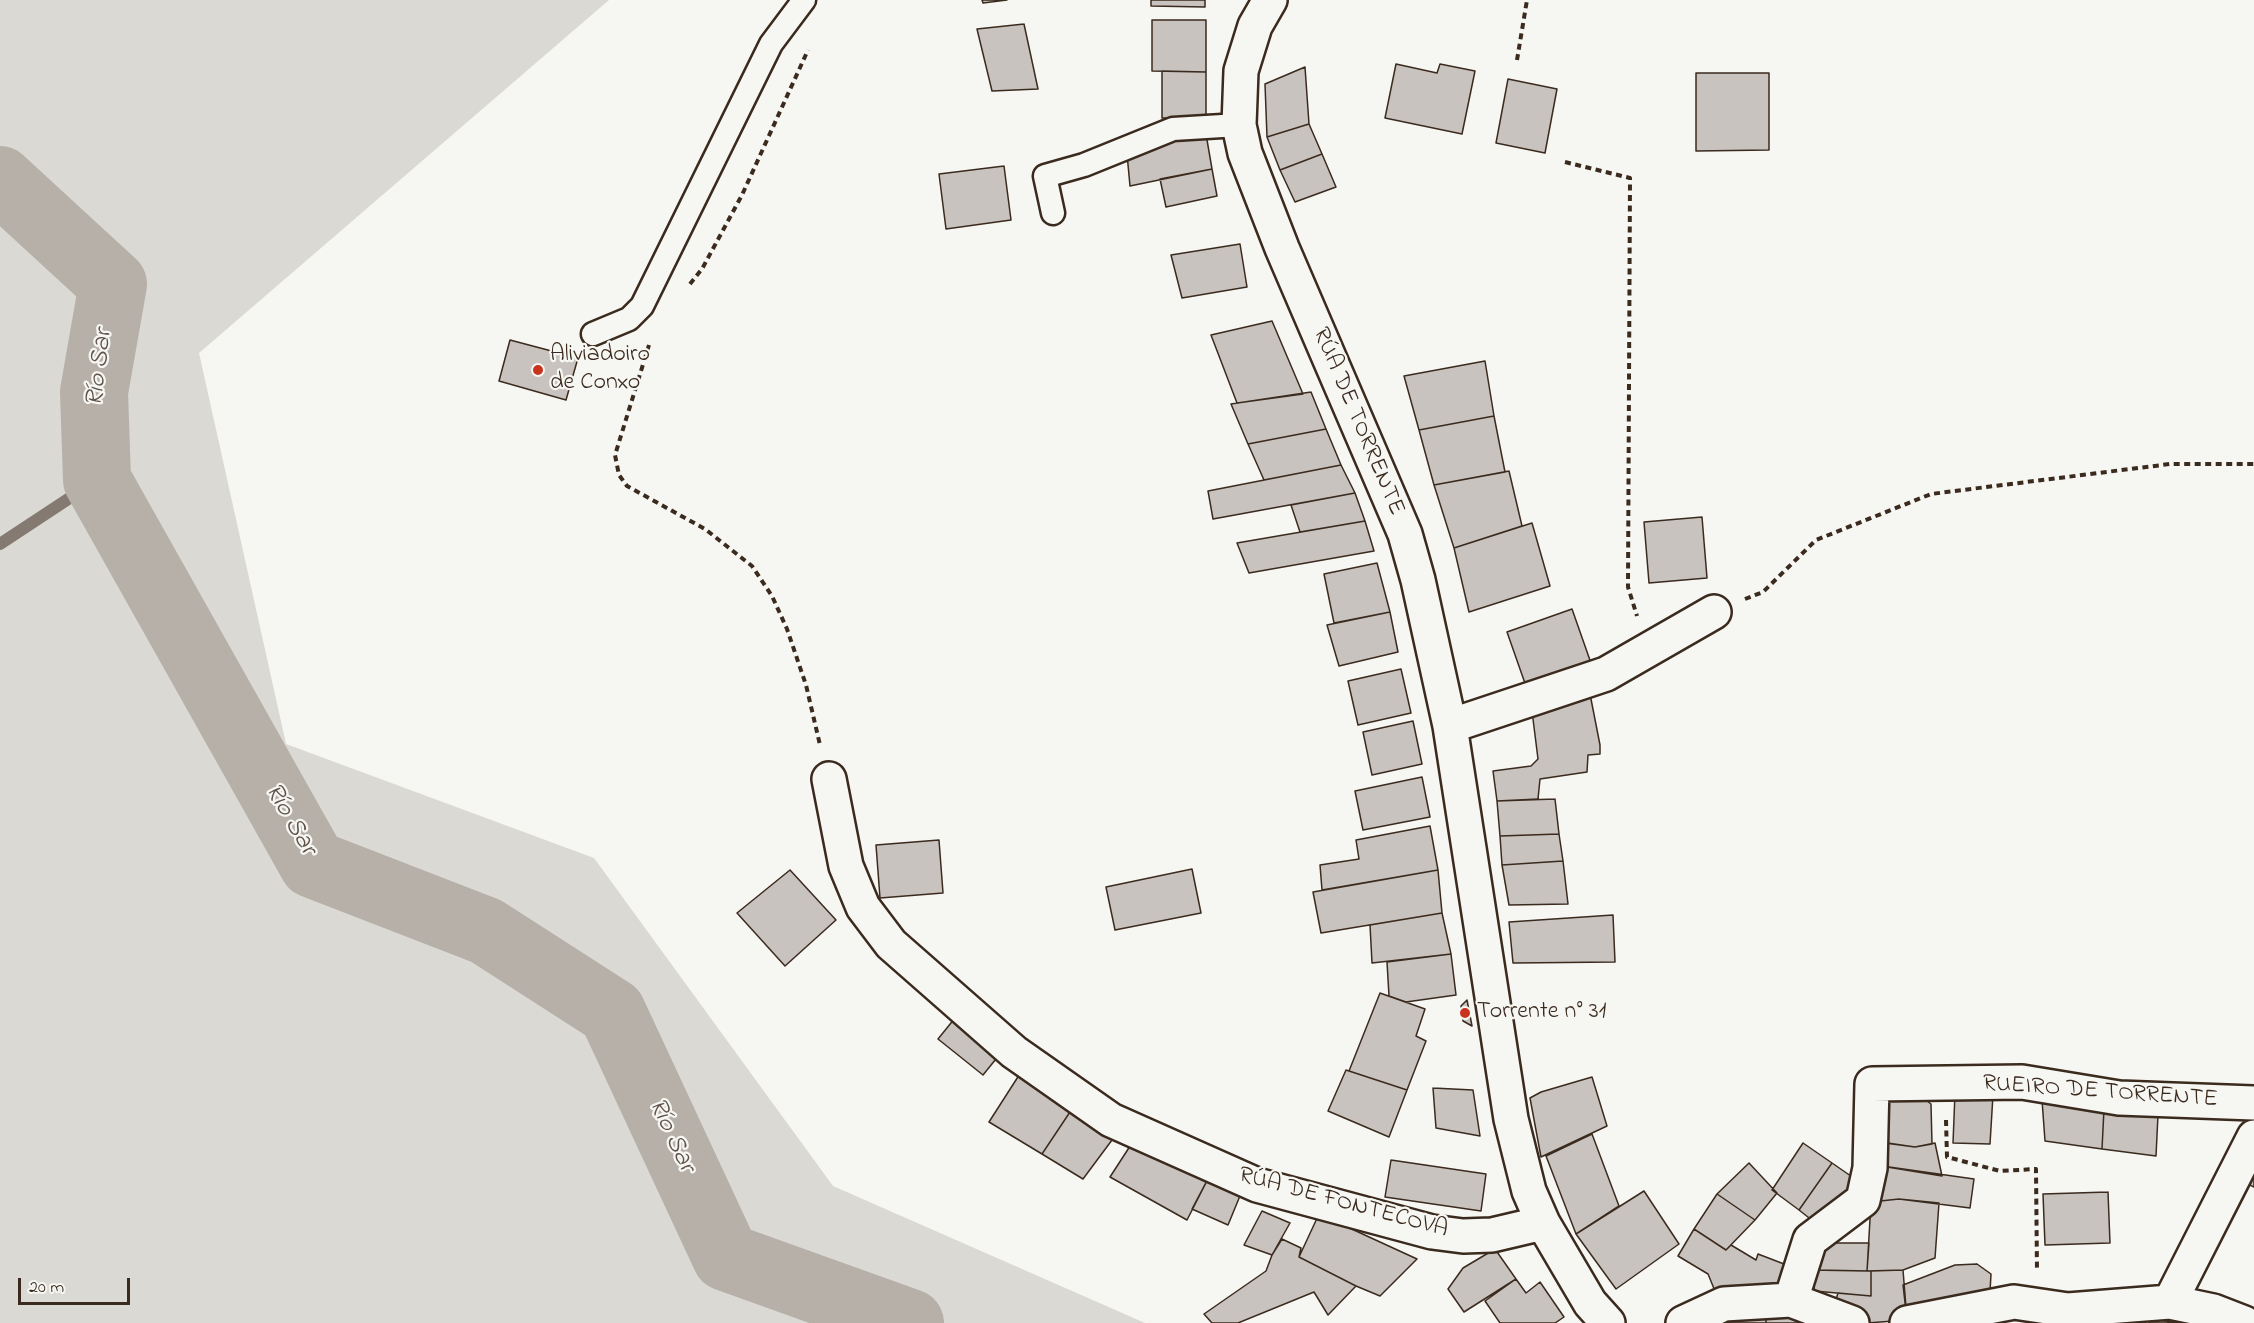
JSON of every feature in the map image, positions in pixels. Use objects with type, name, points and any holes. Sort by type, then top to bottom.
[{"type":"street","name":"RÚA DE TORRENTE","points":[[1270,0],[1255,26],[1241,71],[1239,126],[1245,153],[1282,248],[1405,534],[1450,726],[1511,1119],[1529,1191],[1543,1223],[1590,1303],[1608,1323]]},
{"type":"street","points":[[1450,726],[1606,674],[1714,612]]},
{"type":"street","name":"RÚA DE FONTECOVA","points":[[829,779],[846,866],[863,907],[891,944],[1014,1052],[1111,1120],[1257,1185],[1432,1232],[1463,1236],[1492,1235],[1543,1223]]},
{"type":"street","name":"RUEIRO DE TORRENTE","points":[[1791,1300],[1810,1240],[1863,1200],[1870,1167],[1872,1084],[2022,1082],[2119,1098],[2254,1103]]},
{"type":"street","points":[[2170,1302],[2254,1137]]},
{"type":"street","points":[[1683,1323],[1724,1304],[1791,1300],[1852,1323]]},
{"type":"street","points":[[1907,1323],[2014,1302],[2068,1316],[2170,1302],[2213,1311],[2244,1323]]},
{"type":"lane","points":[[593,334],[629,319],[642,306],[771,44],[804,0]]},
{"type":"lane","points":[[1053,213],[1045,176],[1084,165],[1173,129],[1239,126]]},
{"type":"path","points":[[1517,60],[1527,0]]},
{"type":"path","points":[[683,293],[702,268],[742,195],[812,40]]},
{"type":"path","points":[[1565,162],[1630,178],[1628,588],[1648,649]]},
{"type":"path","points":[[652,339],[646,349],[615,455],[619,475],[627,486],[705,529],[752,566],[772,596],[787,629],[806,685],[829,779]]},
{"type":"path","points":[[1714,612],[1763,592],[1816,540],[1930,494],[2170,464],[2254,464]]},
{"type":"path","name":"RUEIRO DE TORRENTE","points":[[1945,1083],[1947,1157],[2000,1171],[2036,1169],[2037,1276]]},
{"type":"shaded area","points":[[0,0],[609,0],[199,353],[286,744],[594,858],[833,1186],[1145,1323],[0,1323]]},
{"type":"building","points":[[982,0],[1007,0],[983,3]]},
{"type":"building","points":[[1151,0],[1205,0],[1205,7],[1151,6]]},
{"type":"building","points":[[1152,20],[1206,20],[1206,72],[1152,71]]},
{"type":"building","points":[[1024,24],[1038,89],[992,91],[977,29]]},
{"type":"building","points":[[1396,64],[1437,73],[1440,64],[1475,71],[1462,134],[1385,118]]},
{"type":"building","points":[[1305,67],[1309,124],[1267,137],[1265,84]]},
{"type":"building","points":[[1162,71],[1206,72],[1206,118],[1162,118]]},
{"type":"building","points":[[1696,73],[1769,73],[1769,150],[1696,151]]},
{"type":"building","points":[[1508,79],[1557,89],[1545,153],[1496,143]]},
{"type":"building","points":[[1309,124],[1322,154],[1280,170],[1267,137]]},
{"type":"building","points":[[1206,134],[1212,169],[1130,186],[1127,154],[1149,145]]},
{"type":"building","points":[[1322,154],[1336,187],[1295,202],[1280,170]]},
{"type":"building","points":[[1004,166],[1011,220],[946,229],[939,174]]},
{"type":"building","points":[[1212,169],[1217,196],[1166,207],[1160,179]]},
{"type":"building","points":[[1240,244],[1247,287],[1182,298],[1171,255]]},
{"type":"building","points":[[1272,321],[1303,394],[1237,403],[1211,335]]},
{"type":"building","name":"Aliviadoiro de Conxo","points":[[510,340],[578,358],[566,400],[499,381]]},
{"type":"building","points":[[1485,361],[1494,416],[1419,430],[1404,376]]},
{"type":"building","points":[[1311,392],[1326,429],[1248,444],[1231,404]]},
{"type":"building","points":[[1494,416],[1505,472],[1434,485],[1419,430]]},
{"type":"building","points":[[1326,429],[1341,465],[1264,480],[1248,444]]},
{"type":"building","points":[[1341,465],[1355,493],[1213,519],[1208,491]]},
{"type":"building","points":[[1509,471],[1522,526],[1454,548],[1434,485]]},
{"type":"building","points":[[1355,493],[1365,521],[1300,532],[1291,505]]},
{"type":"building","points":[[1702,517],[1707,578],[1649,583],[1644,522]]},
{"type":"building","points":[[1365,521],[1374,551],[1249,573],[1237,543]]},
{"type":"building","points":[[1532,523],[1550,586],[1469,612],[1454,548]]},
{"type":"building","points":[[1377,563],[1390,612],[1334,623],[1324,574]]},
{"type":"building","points":[[1572,609],[1592,666],[1527,689],[1507,632]]},
{"type":"building","points":[[1390,612],[1398,652],[1339,666],[1327,625]]},
{"type":"building","points":[[1401,669],[1411,713],[1358,725],[1348,681]]},
{"type":"building","points":[[1590,694],[1600,754],[1588,755],[1587,772],[1540,779],[1538,799],[1497,801],[1493,771],[1531,766],[1538,759],[1532,711]]},
{"type":"building","points":[[1413,721],[1422,764],[1372,775],[1363,732]]},
{"type":"building","points":[[1422,777],[1430,817],[1363,830],[1355,791]]},
{"type":"building","points":[[1555,799],[1559,834],[1500,836],[1497,801]]},
{"type":"building","points":[[1430,826],[1438,870],[1322,890],[1320,865],[1359,859],[1356,840]]},
{"type":"building","points":[[1559,834],[1563,861],[1502,865],[1500,836]]},
{"type":"building","points":[[939,840],[943,893],[880,898],[876,845]]},
{"type":"building","points":[[1563,861],[1568,904],[1509,905],[1502,865]]},
{"type":"building","points":[[1192,869],[1201,913],[1115,930],[1106,887]]},
{"type":"building","points":[[790,870],[836,920],[785,966],[737,913]]},
{"type":"building","points":[[1438,870],[1442,913],[1321,933],[1313,892]]},
{"type":"building","points":[[1442,913],[1451,954],[1372,963],[1370,925]]},
{"type":"building","points":[[1613,915],[1615,962],[1513,963],[1509,922]]},
{"type":"building","points":[[1451,954],[1456,995],[1406,1002],[1389,996],[1387,962]]},
{"type":"building","points":[[1380,993],[1425,1009],[1416,1036],[1426,1041],[1407,1090],[1349,1071]]},
{"type":"building","points":[[1467,1000],[1472,1026],[1463,1021],[1461,1006]]},
{"type":"building","points":[[955,1018],[1000,1054],[983,1075],[938,1039]]},
{"type":"building","points":[[1023,1069],[1074,1106],[1042,1154],[989,1122]]},
{"type":"building","points":[[1346,1070],[1407,1090],[1389,1137],[1328,1111]]},
{"type":"building","points":[[1592,1077],[1607,1126],[1541,1157],[1530,1098],[1541,1092]]},
{"type":"building","points":[[1433,1088],[1473,1090],[1480,1136],[1436,1128]]},
{"type":"building","points":[[1879,1091],[1922,1097],[1931,1104],[1932,1144],[1915,1147],[1874,1141]]},
{"type":"building","points":[[1955,1093],[1993,1095],[1990,1144],[1953,1143]]},
{"type":"building","points":[[2042,1100],[2104,1109],[2102,1149],[2045,1141]]},
{"type":"building","points":[[1074,1106],[1112,1140],[1083,1179],[1042,1154]]},
{"type":"building","points":[[2104,1109],[2158,1115],[2156,1156],[2102,1149]]},
{"type":"building","points":[[1592,1134],[1619,1206],[1576,1234],[1546,1156]]},
{"type":"building","points":[[1134,1140],[1211,1173],[1187,1220],[1110,1177]]},
{"type":"building","points":[[1877,1142],[1915,1147],[1935,1143],[1942,1176],[1875,1165]]},
{"type":"building","points":[[1803,1143],[1832,1163],[1799,1210],[1772,1190]]},
{"type":"building","points":[[2254,1156],[2254,1187],[2242,1181]]},
{"type":"building","points":[[1391,1160],[1486,1174],[1481,1211],[1385,1197]]},
{"type":"building","points":[[1749,1163],[1777,1193],[1755,1220],[1717,1194]]},
{"type":"building","points":[[1832,1163],[1861,1183],[1818,1225],[1799,1210]]},
{"type":"building","points":[[1875,1165],[1974,1179],[1970,1208],[1899,1199],[1871,1202]]},
{"type":"building","points":[[1211,1173],[1242,1191],[1228,1225],[1192,1209]]},
{"type":"building","points":[[1644,1191],[1679,1244],[1616,1289],[1576,1234]]},
{"type":"building","points":[[2108,1192],[2110,1243],[2045,1245],[2043,1194]]},
{"type":"building","points":[[1717,1194],[1755,1220],[1726,1250],[1694,1229]]},
{"type":"building","points":[[1899,1199],[1939,1203],[1935,1258],[1903,1270],[1867,1271],[1871,1202]]},
{"type":"building","points":[[1262,1211],[1290,1223],[1272,1255],[1244,1245]]},
{"type":"building","points":[[1319,1214],[1417,1259],[1380,1296],[1356,1286],[1299,1257]]},
{"type":"building","points":[[1694,1229],[1726,1250],[1731,1245],[1756,1260],[1758,1254],[1784,1264],[1778,1297],[1717,1296],[1708,1274],[1678,1256]]},
{"type":"building","points":[[1282,1239],[1301,1248],[1299,1257],[1356,1286],[1328,1315],[1314,1292],[1238,1323],[1212,1323],[1204,1314],[1266,1271]]},
{"type":"building","points":[[1820,1243],[1869,1243],[1867,1271],[1810,1270]]},
{"type":"building","points":[[1495,1249],[1516,1279],[1464,1312],[1448,1289],[1463,1268]]},
{"type":"building","points":[[1977,1264],[1991,1274],[1990,1292],[1907,1320],[1903,1285],[1955,1265]]},
{"type":"building","points":[[1815,1270],[1871,1271],[1871,1296],[1814,1291]]},
{"type":"building","points":[[1903,1270],[1907,1320],[1867,1323],[1832,1312],[1838,1293],[1871,1296],[1871,1271]]},
{"type":"building","points":[[1516,1279],[1526,1293],[1540,1282],[1564,1317],[1555,1323],[1500,1323],[1485,1301]]},
{"type":"building","points":[[1766,1309],[1816,1323],[1766,1323]]},
{"type":"building","points":[[1766,1309],[1766,1323],[1704,1323]]},
{"type":"building","points":[[2150,1319],[2179,1323],[2149,1323]]},
{"type":"waterway","name":"Río Sar","points":[[0,180],[113,284],[94,392],[97,480],[313,864],[486,931],[612,1012],[726,1257],[910,1323]]},
{"type":"waterway","points":[[0,544],[97,480]]},
{"type":"place","name":"Aliviadoiro de Conxo","points":[[538,370]]},
{"type":"place","name":"Torrente n° 31","points":[[1465,1013]]}]
